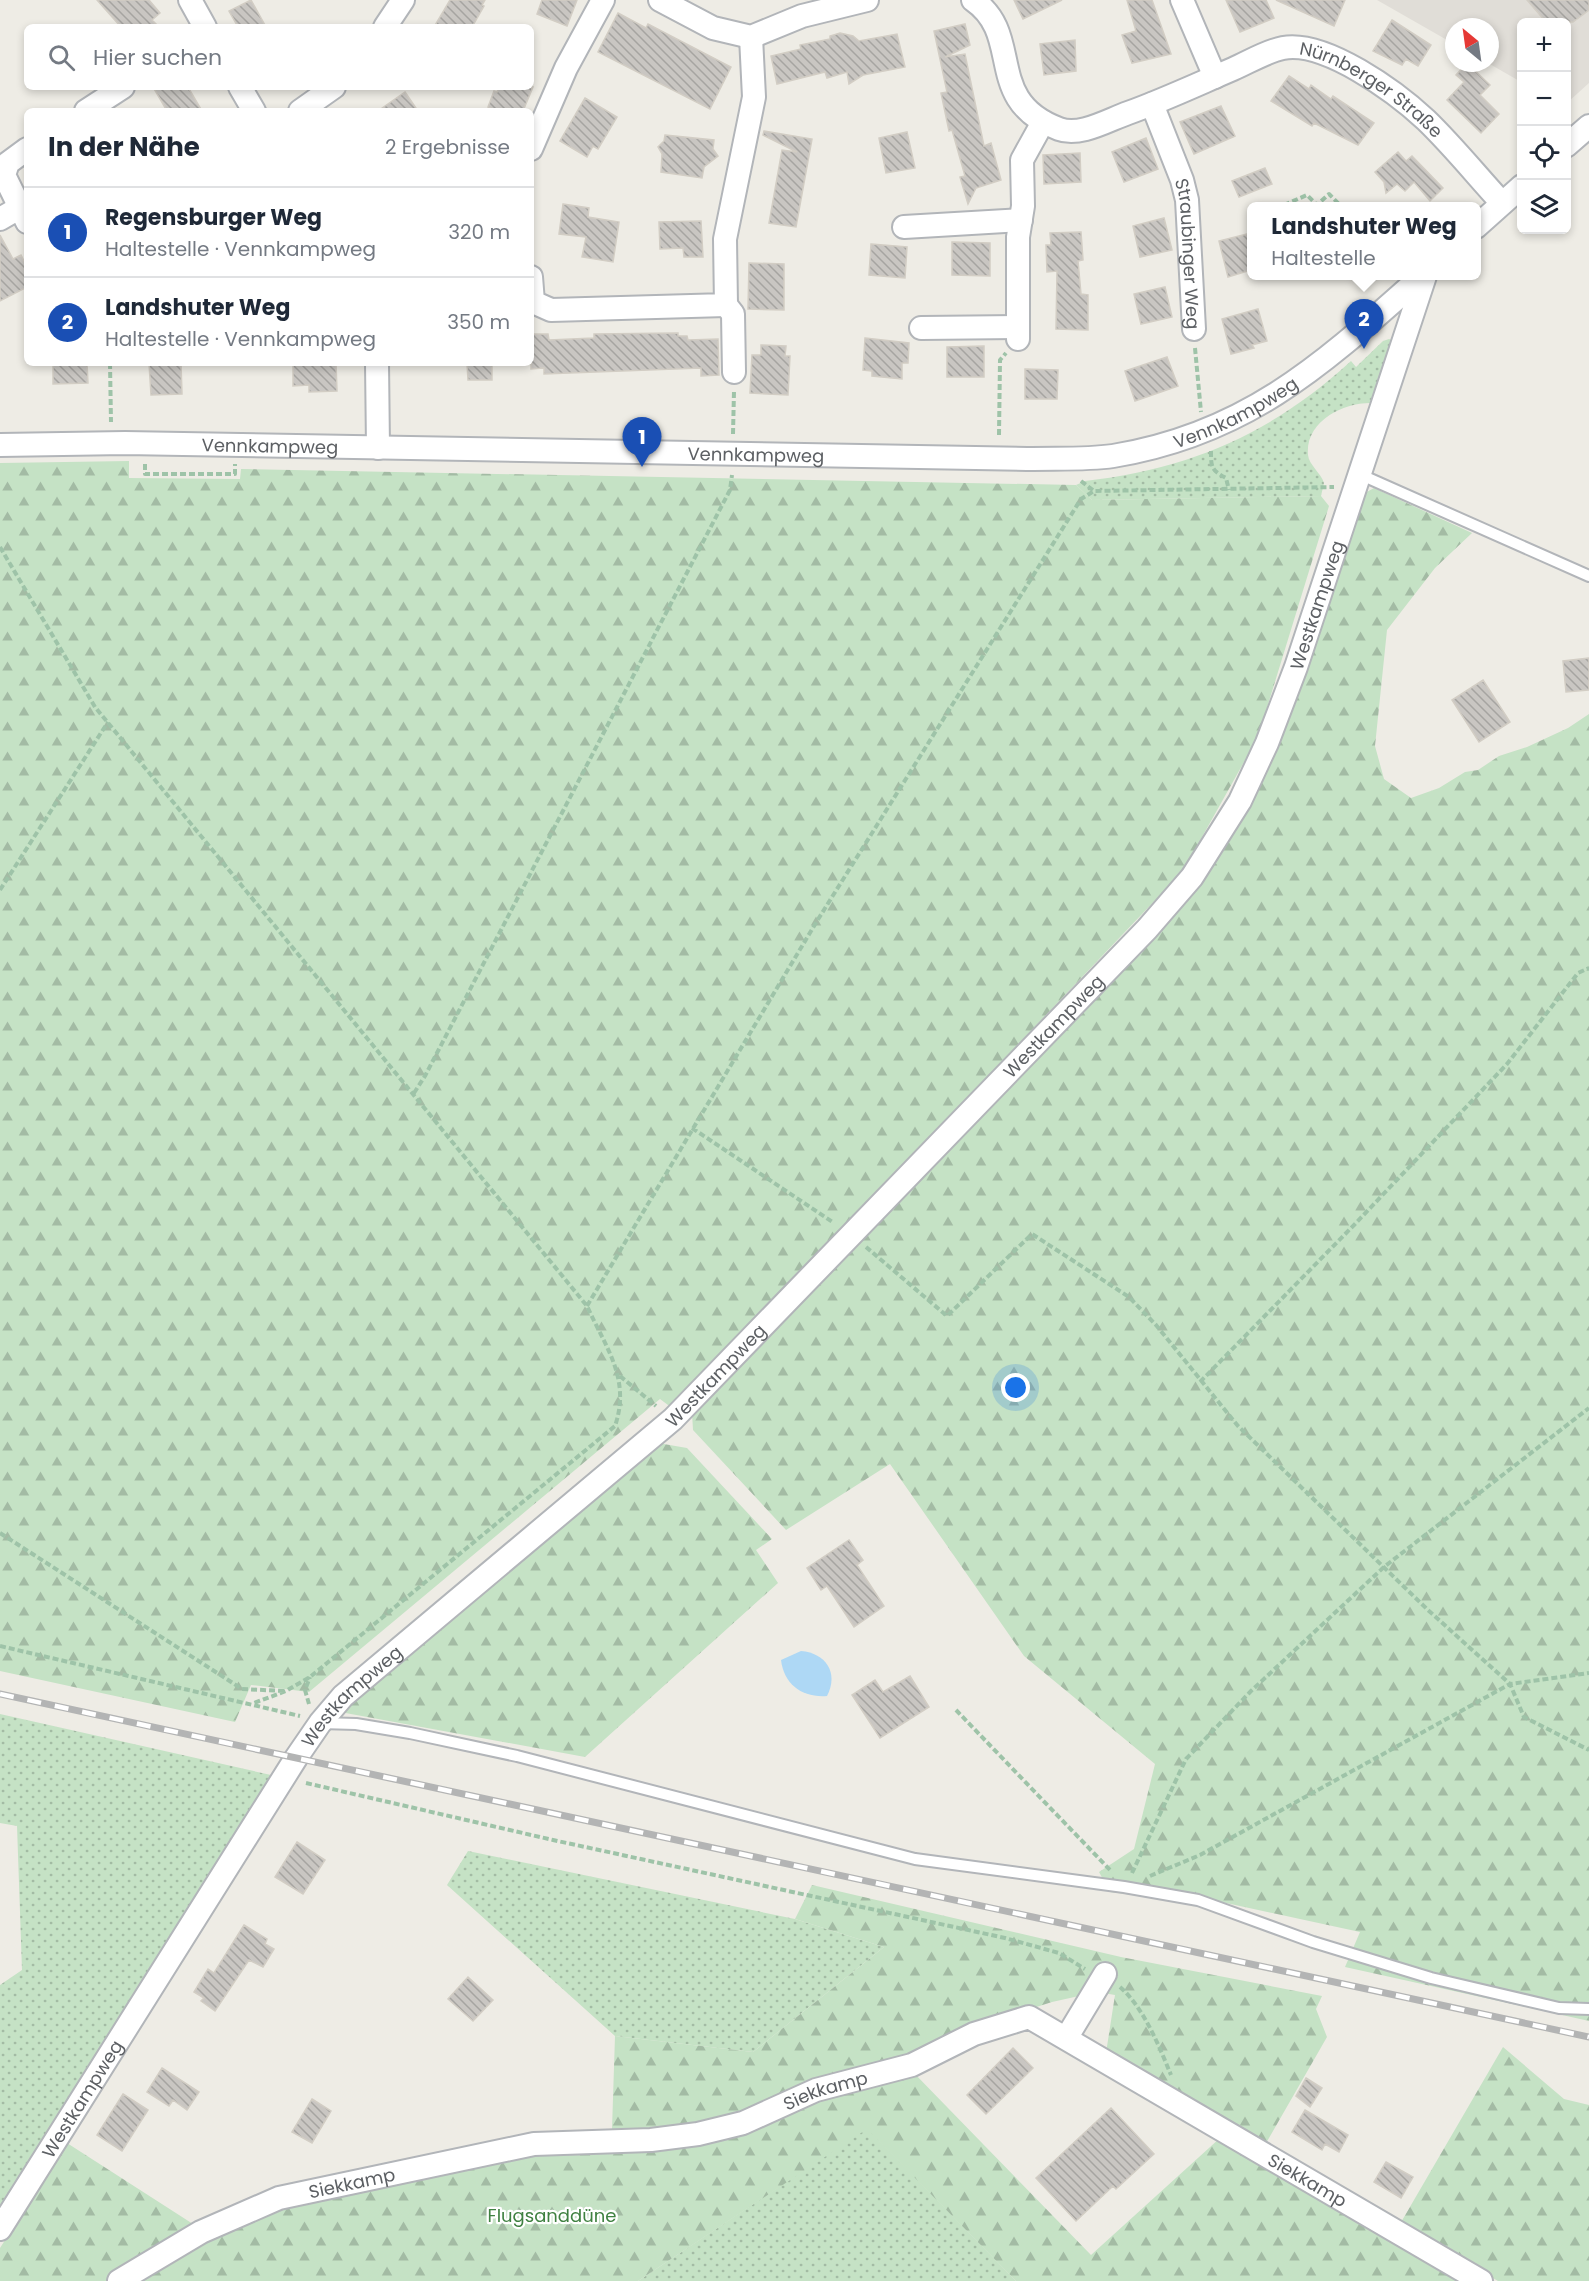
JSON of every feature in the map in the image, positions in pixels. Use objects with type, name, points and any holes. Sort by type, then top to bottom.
[{"type":"street","points":[[190,0],[203,24]]},
{"type":"street","points":[[387,24],[403,0]]},
{"type":"street","points":[[534,142],[566,68],[603,0]]},
{"type":"street","points":[[660,0],[713,28],[751,37],[802,16],[867,0]]},
{"type":"street","name":"Nürnberger Straße","points":[[973,0],[990,15],[996,28],[1012,91],[1032,116],[1062,130],[1088,128],[1152,104],[1281,48],[1310,48],[1347,63],[1414,109],[1502,203]]},
{"type":"street","points":[[1182,0],[1215,77]]},
{"type":"street","points":[[734,372],[733,314],[726,305],[725,239],[754,97],[751,37]]},
{"type":"street","points":[[91,108],[118,90]]},
{"type":"street","points":[[242,90],[252,108]]},
{"type":"street","points":[[304,108],[330,90]]},
{"type":"street","name":"Straubinger Weg","points":[[1152,104],[1187,200],[1194,329]]},
{"type":"street","points":[[921,328],[1018,333],[1018,237],[1021,220],[1022,160],[1043,122]]},
{"type":"street","points":[[1571,142],[1589,126]]},
{"type":"street","points":[[15,216],[5,182],[4,169],[14,157],[24,150]]},
{"type":"street","points":[[1481,222],[1517,190]]},
{"type":"street","points":[[904,227],[1021,220]]},
{"type":"street","name":"Vennkampweg","points":[[0,445],[145,444],[378,448],[733,442],[1073,458],[1112,456],[1159,445],[1206,430],[1277,396],[1324,362],[1418,280]]},
{"type":"street","name":"Westkampweg","points":[[0,2229],[284,1777],[320,1723],[343,1696],[673,1419],[1148,929],[1192,877],[1240,801],[1267,742],[1296,668],[1422,280]]},
{"type":"street","points":[[534,303],[551,310],[726,305]]},
{"type":"street","points":[[377,366],[378,448]]},
{"type":"street","points":[[1067,2037],[1105,1974]]},
{"type":"street","name":"Siekkamp","points":[[119,2281],[209,2227],[279,2198],[534,2144],[651,2140],[698,2134],[743,2123],[816,2090],[912,2065],[974,2034],[1029,2018],[1067,2037],[1173,2103],[1481,2281]]},
{"type":"lane","points":[[1357,480],[1589,576]]},
{"type":"lane","points":[[320,1723],[399,1731],[517,1756],[915,1859],[1124,1887],[1198,1900],[1313,1942],[1431,1978],[1558,2008],[1589,2009]]},
{"type":"path","points":[[1320,202],[1329,194],[1336,202]]},
{"type":"path","points":[[1291,202],[1307,195],[1314,202]]},
{"type":"path","name":"Straubinger Weg","points":[[1194,329],[1200,409]]},
{"type":"path","points":[[999,435],[1000,360],[1018,333]]},
{"type":"path","points":[[110,366],[111,423]]},
{"type":"path","points":[[414,1093],[730,490],[734,372]]},
{"type":"path","points":[[145,444],[145,474],[235,474],[235,446]]},
{"type":"path","points":[[586,1306],[817,921],[1081,499],[1094,491],[1357,480]]},
{"type":"path","points":[[0,547],[96,707],[586,1306],[620,1376],[622,1398],[615,1426],[310,1677],[286,1691],[254,1703]]},
{"type":"path","points":[[0,890],[108,722]]},
{"type":"path","points":[[1200,1382],[1491,1081],[1578,973],[1589,968]]},
{"type":"path","points":[[692,1128],[851,1235],[946,1316],[1032,1234],[1130,1297],[1156,1325],[1238,1426],[1384,1567],[1510,1684],[1524,1717],[1589,1750]]},
{"type":"path","points":[[620,1376],[673,1419]]},
{"type":"path","points":[[1124,1887],[1186,1759],[1251,1691],[1384,1567],[1589,1408]]},
{"type":"path","points":[[0,1533],[242,1689],[286,1691]]},
{"type":"path","points":[[0,1646],[254,1703],[320,1723]]},
{"type":"path","points":[[1124,1887],[1200,1855],[1510,1684],[1589,1672]]},
{"type":"path","points":[[956,1710],[1095,1852],[1124,1887]]},
{"type":"path","points":[[284,1777],[553,1840],[879,1909],[1059,1953],[1084,1968],[1105,1974],[1130,1995],[1161,2050],[1179,2093],[1173,2103]]},
{"type":"shaded area","points":[[1377,0],[1589,0],[1589,83],[1571,99],[1571,18],[1517,18],[1517,80],[1499,69],[1499,18],[1445,18],[1445,39]]},
{"type":"green space","points":[[1392,340],[1370,403],[1348,406],[1337,411],[1319,424],[1312,433],[1308,455],[1324,483],[1321,496],[1092,500],[1076,485],[1085,481],[1160,467],[1228,444],[1291,409],[1351,361],[1356,367],[1383,341]]},
{"type":"green space","points":[[129,461],[129,478],[240,479],[241,469],[1076,485],[1092,500],[1321,496],[1329,506],[1258,737],[1183,871],[672,1408],[660,1399],[309,1692],[251,1685],[235,1722],[0,1671],[0,463]]},
{"type":"green space","points":[[1374,488],[1472,533],[1435,568],[1387,630],[1375,746],[1384,779],[1411,798],[1439,788],[1465,772],[1478,770],[1499,756],[1527,747],[1568,728],[1589,714],[1589,2021],[1345,1967],[1360,1932],[1148,1886],[1133,1895],[1110,1892],[1099,1872],[1134,1849],[1155,1764],[1024,1656],[890,1464],[786,1530],[693,1430],[692,1413],[1155,937],[1202,884],[1252,799],[1281,740],[1363,494]]},
{"type":"green space","points":[[658,1443],[687,1448],[772,1539],[756,1550],[778,1583],[585,1757],[340,1712]]},
{"type":"green space","points":[[0,1714],[271,1775],[0,2210],[0,1985],[22,1970],[17,1826],[0,1823]]},
{"type":"green space","points":[[468,1851],[795,1919],[884,1947],[753,2052],[615,2036],[447,1885]]},
{"type":"green space","name":"Flugsanddüne","points":[[812,1885],[1121,1957],[1322,1996],[1316,2009],[1327,2037],[1265,2145],[1106,2053],[1115,1995],[1097,1992],[1052,2002],[965,2030],[912,2071],[1091,2255],[1220,2138],[1468,2281],[1016,2281],[867,2129],[638,2281],[0,2281],[0,2248],[67,2143],[193,2224],[548,2134],[612,2129],[615,2036],[753,2052],[884,1947],[795,1919]]},
{"type":"green space","points":[[1503,2047],[1564,2099],[1589,2105],[1589,2281],[1498,2281],[1400,2224]]},
{"type":"green space","points":[[867,2128],[1016,2281],[638,2281]]},
{"type":"water","points":[[801,1651],[817,1656],[828,1666],[832,1680],[827,1696],[810,1695],[803,1692],[796,1688],[786,1676],[781,1660]]},
{"type":"building","points":[[97,0],[149,0],[160,13],[152,20],[156,24],[118,24]]},
{"type":"building","points":[[251,0],[264,24],[236,24],[229,11]]},
{"type":"building","points":[[450,0],[485,0],[474,24],[436,24]]},
{"type":"building","points":[[542,0],[577,0],[567,26],[537,14]]},
{"type":"building","points":[[1014,0],[1062,0],[1023,19]]},
{"type":"building","points":[[1127,0],[1152,0],[1171,54],[1132,63],[1122,35],[1136,31]]},
{"type":"building","points":[[1226,0],[1266,0],[1274,18],[1240,32]]},
{"type":"building","points":[[1276,0],[1345,0],[1334,26]]},
{"type":"building","points":[[1527,0],[1589,0],[1589,10],[1573,22],[1571,18],[1543,18]]},
{"type":"building","points":[[618,13],[646,28],[648,24],[731,67],[710,109],[598,52]]},
{"type":"building","points":[[1392,20],[1431,45],[1418,66],[1406,59],[1402,65],[1373,51]]},
{"type":"building","points":[[965,24],[970,45],[945,57],[965,54],[984,146],[991,143],[1001,180],[976,188],[968,204],[960,177],[965,176],[952,130],[949,131],[941,93],[947,92],[934,31]]},
{"type":"building","points":[[840,33],[853,36],[859,41],[897,34],[905,67],[863,75],[849,84],[847,72],[827,78],[825,72],[777,84],[771,56],[801,49],[800,45],[830,39],[830,36]]},
{"type":"building","points":[[1075,40],[1076,71],[1044,75],[1040,44]]},
{"type":"building","points":[[1459,72],[1476,72],[1490,85],[1480,95],[1499,114],[1481,133],[1447,100],[1464,82],[1456,75]]},
{"type":"building","points":[[1289,76],[1309,89],[1311,85],[1331,99],[1333,96],[1374,123],[1358,145],[1314,123],[1312,126],[1271,101]]},
{"type":"building","points":[[155,90],[190,90],[200,108],[165,108]]},
{"type":"building","points":[[498,90],[532,90],[524,108],[488,107],[494,91]]},
{"type":"building","points":[[405,92],[416,108],[382,108]]},
{"type":"building","points":[[585,98],[617,117],[598,149],[593,146],[587,157],[560,141]]},
{"type":"building","points":[[1221,106],[1235,136],[1194,154],[1180,122]]},
{"type":"building","points":[[764,131],[812,139],[796,227],[769,223],[782,150],[797,152],[763,135]]},
{"type":"building","points":[[907,132],[915,168],[886,173],[879,138]]},
{"type":"building","points":[[665,135],[714,140],[713,149],[718,156],[704,167],[702,178],[661,172],[662,154],[658,147],[664,141]]},
{"type":"building","points":[[1146,138],[1158,169],[1124,182],[1112,152]]},
{"type":"building","points":[[1398,152],[1406,161],[1412,156],[1443,188],[1430,201],[1414,182],[1405,191],[1397,184],[1386,193],[1384,182],[1375,172]]},
{"type":"building","points":[[1080,153],[1081,182],[1044,184],[1043,155]]},
{"type":"building","points":[[1265,168],[1272,184],[1239,197],[1232,181]]},
{"type":"building","points":[[563,204],[589,208],[588,217],[619,222],[613,262],[582,257],[586,237],[559,234]]},
{"type":"building","points":[[1164,218],[1172,250],[1140,257],[1133,226]]},
{"type":"building","points":[[701,221],[703,257],[684,257],[683,248],[660,249],[659,222]]},
{"type":"building","points":[[1081,232],[1083,260],[1078,261],[1081,294],[1088,295],[1088,330],[1056,329],[1057,271],[1047,272],[1046,245],[1051,245],[1050,233]]},
{"type":"building","points":[[1247,234],[1247,271],[1228,277],[1219,241]]},
{"type":"building","points":[[0,235],[13,259],[21,255],[24,261],[24,289],[0,301]]},
{"type":"building","points":[[952,242],[990,243],[990,276],[952,275]]},
{"type":"building","points":[[871,244],[907,247],[905,278],[869,275]]},
{"type":"building","points":[[749,263],[784,264],[784,310],[748,309]]},
{"type":"building","points":[[1165,287],[1172,317],[1141,324],[1134,294]]},
{"type":"building","points":[[1258,309],[1267,341],[1252,345],[1254,348],[1231,354],[1222,319]]},
{"type":"building","points":[[678,333],[678,336],[687,336],[688,340],[718,339],[719,375],[701,376],[701,368],[544,374],[544,368],[531,369],[531,366],[534,366],[534,334],[548,334],[549,340],[594,338],[594,334]]},
{"type":"building","points":[[865,338],[909,343],[908,363],[902,363],[902,379],[872,376],[872,371],[863,370]]},
{"type":"building","points":[[761,345],[786,346],[785,356],[790,356],[788,395],[750,393],[752,355],[761,355]]},
{"type":"building","points":[[984,346],[984,377],[947,377],[947,347]]},
{"type":"building","points":[[1167,357],[1178,386],[1135,401],[1125,371]]},
{"type":"building","points":[[53,366],[87,366],[88,383],[53,384]]},
{"type":"building","points":[[149,366],[181,366],[182,394],[151,395]]},
{"type":"building","points":[[293,366],[336,366],[337,391],[309,392],[309,385],[293,386]]},
{"type":"building","points":[[467,366],[492,366],[492,380],[468,380]]},
{"type":"building","points":[[1025,369],[1058,370],[1057,399],[1025,399]]},
{"type":"building","points":[[1589,658],[1589,690],[1566,692],[1563,661]]},
{"type":"building","points":[[1483,680],[1510,722],[1479,742],[1452,700]]},
{"type":"building","points":[[849,1540],[863,1560],[857,1565],[884,1606],[854,1627],[827,1586],[821,1590],[807,1568]]},
{"type":"building","points":[[910,1676],[929,1707],[880,1738],[852,1695],[875,1680],[883,1692]]},
{"type":"building","points":[[297,1842],[325,1860],[303,1894],[275,1877]]},
{"type":"building","points":[[244,1925],[267,1939],[265,1944],[274,1949],[263,1967],[249,1960],[215,2011],[201,2001],[204,1998],[194,1992],[208,1969],[214,1973]]},
{"type":"building","points":[[468,1977],[493,2000],[473,2021],[448,1999]]},
{"type":"building","points":[[1013,2048],[1033,2068],[986,2114],[967,2095]]},
{"type":"building","points":[[162,2068],[199,2092],[187,2110],[173,2100],[169,2106],[147,2092]]},
{"type":"building","points":[[1306,2078],[1322,2088],[1310,2107],[1296,2096]]},
{"type":"building","points":[[123,2094],[148,2110],[122,2151],[97,2135]]},
{"type":"building","points":[[312,2099],[331,2111],[312,2143],[292,2132]]},
{"type":"building","points":[[1111,2108],[1154,2154],[1116,2189],[1113,2186],[1076,2221],[1036,2178]]},
{"type":"building","points":[[1305,2110],[1348,2135],[1339,2152],[1325,2144],[1322,2150],[1292,2132]]},
{"type":"building","points":[[1386,2162],[1413,2177],[1401,2198],[1374,2182]]},
{"type":"railway","points":[[0,1694],[1589,2037]]},
{"type":"place","name":"Landshuter Weg","points":[[1364,349]]},
{"type":"place","name":"Regensburger Weg","points":[[642,467]]}]
